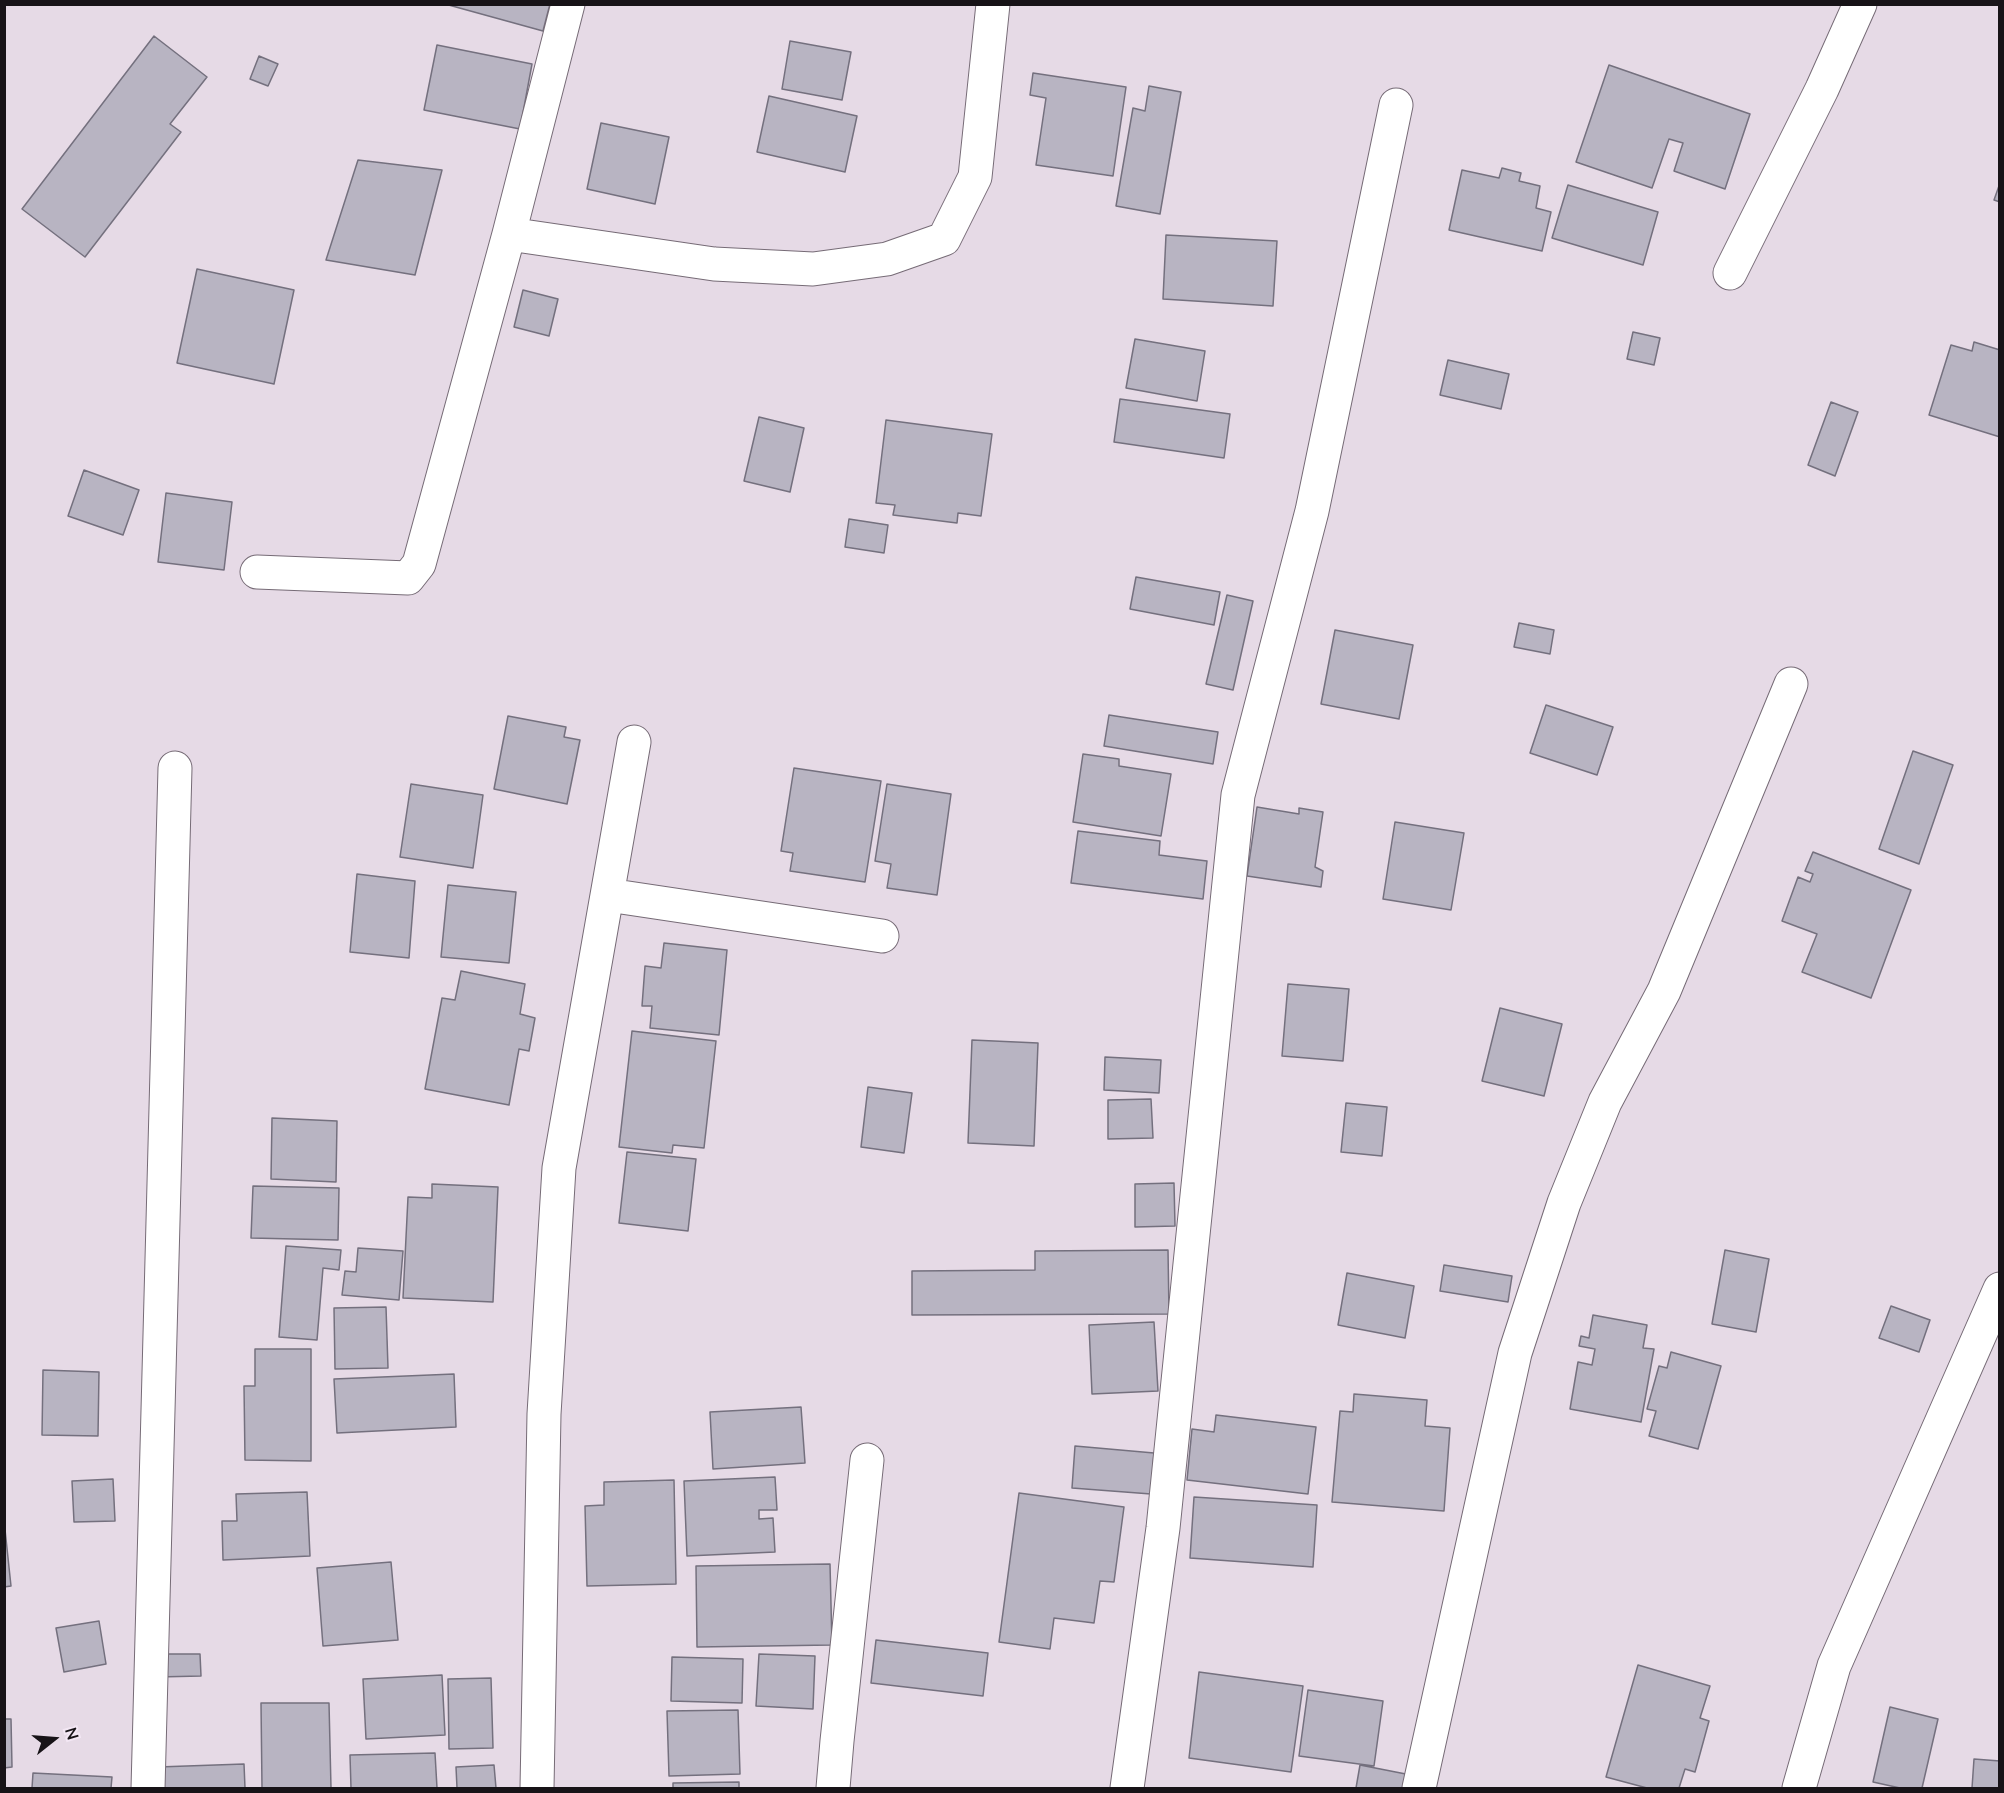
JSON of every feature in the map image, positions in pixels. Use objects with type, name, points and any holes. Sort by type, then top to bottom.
[{"type":"street","points":[[257,572],[408,578],[419,564],[509,234],[568,4]]},
{"type":"street","points":[[509,234],[714,264],[813,269],[886,259],[944,239],[975,177],[993,4]]},
{"type":"street","points":[[1730,273],[1822,89],[1860,4]]},
{"type":"street","points":[[1127,1788],[1163,1528],[1238,795],[1311,511],[1396,105]]},
{"type":"street","points":[[1419,1788],[1515,1353],[1564,1203],[1605,1102],[1664,991],[1791,684]]},
{"type":"street","points":[[537,1788],[544,1414],[559,1168],[634,742]]},
{"type":"street","points":[[148,1788],[175,768]]},
{"type":"street","points":[[608,895],[882,936]]},
{"type":"street","points":[[1799,1788],[1834,1666],[2000,1289]]},
{"type":"street","points":[[833,1788],[867,1460]]},
{"type":"building","points":[[445,4],[550,4],[543,31]]},
{"type":"building","points":[[154,36],[207,77],[170,124],[181,132],[85,257],[22,209]]},
{"type":"building","points":[[790,41],[851,52],[842,100],[782,89]]},
{"type":"building","points":[[437,45],[532,64],[520,129],[424,110]]},
{"type":"building","points":[[259,56],[278,64],[268,86],[250,79]]},
{"type":"building","points":[[1609,65],[1750,114],[1725,189],[1674,171],[1683,143],[1669,139],[1652,188],[1576,162]]},
{"type":"building","points":[[1033,73],[1126,87],[1113,176],[1036,165],[1046,98],[1030,95]]},
{"type":"building","points":[[1149,86],[1181,92],[1160,214],[1116,206],[1133,108],[1145,111]]},
{"type":"building","points":[[769,96],[857,116],[845,172],[757,152]]},
{"type":"building","points":[[601,123],[669,137],[655,204],[587,189]]},
{"type":"building","points":[[358,160],[442,170],[415,275],[326,260]]},
{"type":"building","points":[[1502,168],[1521,173],[1519,181],[1540,186],[1536,208],[1551,212],[1542,251],[1449,230],[1462,170],[1499,178]]},
{"type":"building","points":[[2000,183],[2000,202],[1994,200]]},
{"type":"building","points":[[1568,185],[1658,212],[1643,265],[1552,238]]},
{"type":"building","points":[[1166,235],[1277,241],[1273,306],[1163,299]]},
{"type":"building","points":[[197,269],[294,290],[274,384],[177,363]]},
{"type":"building","points":[[523,290],[558,299],[549,336],[514,327]]},
{"type":"building","points":[[1633,332],[1660,338],[1654,365],[1627,359]]},
{"type":"building","points":[[1135,339],[1205,351],[1197,401],[1126,388]]},
{"type":"building","points":[[1974,342],[2000,350],[2000,437],[1929,415],[1951,345],[1972,351]]},
{"type":"building","points":[[1448,360],[1509,374],[1501,409],[1440,395]]},
{"type":"building","points":[[1120,399],[1230,414],[1224,458],[1114,442]]},
{"type":"building","points":[[1831,402],[1858,412],[1835,476],[1808,465]]},
{"type":"building","points":[[759,417],[804,428],[790,492],[744,481]]},
{"type":"building","points":[[886,420],[992,434],[981,516],[958,513],[957,523],[893,515],[895,505],[876,503]]},
{"type":"building","points":[[84,470],[139,490],[123,535],[68,516]]},
{"type":"building","points":[[166,493],[232,502],[224,570],[158,562]]},
{"type":"building","points":[[849,519],[888,525],[884,553],[845,547]]},
{"type":"building","points":[[1136,577],[1220,592],[1214,625],[1130,609]]},
{"type":"building","points":[[1227,595],[1253,601],[1233,690],[1206,684]]},
{"type":"building","points":[[1519,623],[1554,630],[1550,654],[1514,647]]},
{"type":"building","points":[[1335,630],[1413,645],[1399,719],[1321,704]]},
{"type":"building","points":[[1546,705],[1613,727],[1597,775],[1530,753]]},
{"type":"building","points":[[1109,715],[1218,732],[1213,764],[1104,746]]},
{"type":"building","points":[[508,716],[566,727],[564,737],[580,740],[567,804],[494,789]]},
{"type":"building","points":[[1913,751],[1953,765],[1919,864],[1879,849]]},
{"type":"building","points":[[1083,754],[1119,759],[1119,766],[1171,774],[1161,836],[1073,822]]},
{"type":"building","points":[[794,768],[881,781],[865,882],[790,871],[793,853],[781,851]]},
{"type":"building","points":[[411,784],[483,795],[473,868],[400,857]]},
{"type":"building","points":[[887,784],[951,794],[937,895],[887,888],[891,864],[875,861]]},
{"type":"building","points":[[1257,807],[1299,814],[1299,808],[1323,812],[1315,867],[1323,871],[1321,887],[1247,876]]},
{"type":"building","points":[[1395,822],[1464,833],[1451,910],[1383,899]]},
{"type":"building","points":[[1078,831],[1160,841],[1159,855],[1207,861],[1203,899],[1071,883]]},
{"type":"building","points":[[1813,852],[1911,890],[1871,998],[1802,972],[1817,934],[1782,921],[1798,877],[1810,882],[1813,874],[1805,871]]},
{"type":"building","points":[[357,874],[415,881],[409,958],[350,952]]},
{"type":"building","points":[[448,885],[516,892],[509,963],[441,957]]},
{"type":"building","points":[[664,943],[727,950],[719,1035],[650,1028],[652,1006],[642,1006],[645,966],[661,968]]},
{"type":"building","points":[[461,971],[525,984],[520,1014],[535,1018],[529,1051],[519,1049],[509,1105],[425,1089],[442,998],[455,1000]]},
{"type":"building","points":[[1288,984],[1349,989],[1343,1061],[1282,1056]]},
{"type":"building","points":[[1500,1008],[1562,1024],[1544,1096],[1482,1081]]},
{"type":"building","points":[[632,1031],[716,1041],[704,1148],[673,1145],[672,1153],[619,1147]]},
{"type":"building","points":[[972,1040],[1038,1043],[1034,1146],[968,1143]]},
{"type":"building","points":[[1105,1057],[1161,1060],[1159,1093],[1104,1090]]},
{"type":"building","points":[[868,1087],[912,1093],[904,1153],[861,1147]]},
{"type":"building","points":[[1151,1099],[1153,1138],[1108,1139],[1108,1100]]},
{"type":"building","points":[[1346,1103],[1387,1107],[1382,1156],[1341,1152]]},
{"type":"building","points":[[272,1118],[337,1121],[336,1182],[271,1179]]},
{"type":"building","points":[[627,1152],[696,1159],[688,1231],[619,1223]]},
{"type":"building","points":[[1174,1183],[1175,1226],[1135,1227],[1135,1184]]},
{"type":"building","points":[[432,1184],[498,1187],[493,1302],[403,1298],[408,1197],[432,1198]]},
{"type":"building","points":[[253,1186],[339,1188],[338,1240],[251,1238]]},
{"type":"building","points":[[286,1246],[341,1250],[339,1270],[323,1268],[317,1340],[279,1337]]},
{"type":"building","points":[[358,1248],[403,1251],[399,1300],[342,1295],[345,1271],[356,1272]]},
{"type":"building","points":[[1168,1250],[1169,1314],[912,1315],[912,1271],[1035,1270],[1035,1251]]},
{"type":"building","points":[[1725,1250],[1769,1259],[1756,1332],[1712,1324]]},
{"type":"building","points":[[1444,1265],[1512,1276],[1508,1302],[1440,1291]]},
{"type":"building","points":[[1347,1273],[1414,1286],[1405,1338],[1338,1325]]},
{"type":"building","points":[[1891,1306],[1930,1320],[1919,1352],[1879,1338]]},
{"type":"building","points":[[386,1307],[388,1368],[335,1369],[334,1308]]},
{"type":"building","points":[[1593,1315],[1647,1325],[1643,1348],[1654,1349],[1641,1422],[1570,1409],[1578,1362],[1592,1365],[1595,1349],[1579,1346],[1581,1336],[1589,1338]]},
{"type":"building","points":[[1154,1322],[1158,1391],[1092,1394],[1089,1325]]},
{"type":"building","points":[[255,1349],[311,1349],[311,1461],[245,1460],[244,1386],[255,1386]]},
{"type":"building","points":[[1671,1352],[1721,1366],[1698,1449],[1649,1436],[1656,1411],[1647,1409],[1659,1366],[1667,1368]]},
{"type":"building","points":[[43,1370],[99,1372],[98,1436],[42,1435]]},
{"type":"building","points":[[454,1374],[456,1427],[337,1433],[334,1379]]},
{"type":"building","points":[[1354,1394],[1427,1400],[1425,1426],[1450,1428],[1444,1511],[1332,1502],[1340,1411],[1353,1412]]},
{"type":"building","points":[[801,1407],[805,1463],[713,1469],[710,1412]]},
{"type":"building","points":[[1216,1415],[1316,1427],[1308,1494],[1187,1480],[1192,1429],[1214,1432]]},
{"type":"building","points":[[1075,1446],[1154,1453],[1151,1494],[1072,1488]]},
{"type":"building","points":[[775,1477],[777,1510],[759,1510],[759,1519],[773,1518],[775,1552],[687,1556],[684,1481]]},
{"type":"building","points":[[113,1479],[115,1521],[74,1522],[72,1481]]},
{"type":"building","points":[[674,1480],[676,1584],[587,1586],[585,1506],[604,1505],[604,1482]]},
{"type":"building","points":[[307,1492],[310,1556],[223,1560],[222,1521],[237,1521],[236,1494]]},
{"type":"building","points":[[1019,1493],[1124,1507],[1114,1582],[1100,1581],[1094,1623],[1054,1618],[1050,1649],[999,1642]]},
{"type":"building","points":[[1194,1497],[1317,1505],[1313,1567],[1190,1558]]},
{"type":"building","points":[[4,1520],[11,1586],[4,1587]]},
{"type":"building","points":[[391,1562],[398,1640],[323,1646],[317,1568]]},
{"type":"building","points":[[830,1564],[832,1645],[697,1647],[696,1566]]},
{"type":"building","points":[[99,1621],[106,1664],[64,1672],[56,1628]]},
{"type":"building","points":[[876,1640],[988,1653],[983,1696],[871,1683]]},
{"type":"building","points":[[156,1654],[200,1654],[201,1676],[157,1677]]},
{"type":"building","points":[[759,1654],[815,1656],[813,1709],[756,1706]]},
{"type":"building","points":[[672,1657],[743,1659],[742,1703],[671,1701]]},
{"type":"building","points":[[1638,1665],[1710,1686],[1700,1718],[1709,1721],[1695,1772],[1685,1769],[1679,1788],[1647,1788],[1606,1777]]},
{"type":"building","points":[[1199,1672],[1303,1686],[1291,1772],[1189,1758]]},
{"type":"building","points":[[442,1675],[445,1735],[366,1739],[363,1679]]},
{"type":"building","points":[[491,1678],[493,1748],[449,1749],[448,1679]]},
{"type":"building","points":[[1308,1690],[1383,1701],[1374,1766],[1299,1756]]},
{"type":"building","points":[[261,1703],[329,1703],[331,1788],[262,1788]]},
{"type":"building","points":[[1890,1707],[1938,1719],[1922,1788],[1900,1788],[1873,1782]]},
{"type":"building","points":[[738,1710],[740,1774],[669,1776],[667,1711]]},
{"type":"building","points":[[4,1719],[11,1719],[12,1767],[4,1768]]},
{"type":"building","points":[[435,1753],[437,1788],[351,1788],[350,1755]]},
{"type":"building","points":[[1974,1759],[2000,1761],[2000,1788],[1972,1788]]},
{"type":"building","points":[[244,1764],[245,1788],[159,1788],[158,1767]]},
{"type":"building","points":[[494,1765],[496,1788],[457,1788],[456,1767]]},
{"type":"building","points":[[1360,1765],[1416,1776],[1413,1788],[1356,1788]]},
{"type":"building","points":[[33,1773],[112,1777],[111,1788],[32,1788]]},
{"type":"building","points":[[739,1782],[739,1788],[673,1788],[673,1783]]}]
